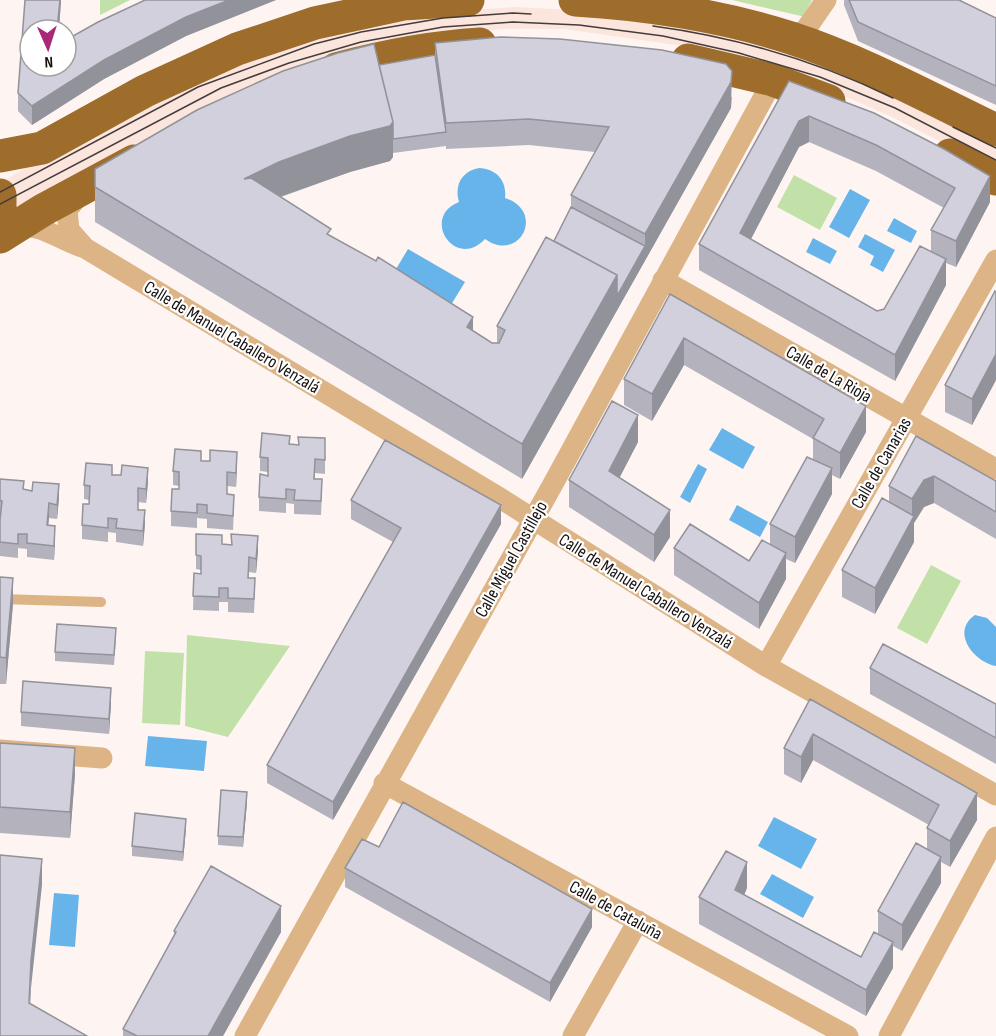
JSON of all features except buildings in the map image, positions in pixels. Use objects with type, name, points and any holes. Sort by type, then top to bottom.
[{"type":"highway","points":[[0,156],[42,147],[146,92],[237,49],[315,23],[403,4],[468,0]]},
{"type":"highway","points":[[574,0],[614,2],[741,23],[793,38],[868,68],[996,130]]},
{"type":"highway","points":[[304,79],[380,57],[437,47],[512,41]]},
{"type":"highway","points":[[659,54],[773,80],[856,111]]},
{"type":"highway","points":[[927,143],[996,179]]},
{"type":"highway","points":[[0,195],[6,227],[86,187],[156,148]]},
{"type":"street","points":[[793,38],[807,29],[826,0]]},
{"type":"street","name":"Calle Miguel Castillejo","points":[[252,1034],[384,783],[773,80]]},
{"type":"street","name":"Calle de Manuel Caballero Venzalá","points":[[85,248],[69,230],[67,210],[86,187]]},
{"type":"street","name":"Calle de Manuel Caballero Venzalá","points":[[6,227],[30,225],[38,227],[68,243],[85,248],[532,519],[766,666],[996,795]]},
{"type":"street","name":"Calle de Canarias","points":[[766,666],[996,260]]},
{"type":"street","name":"Calle de La Rioja","points":[[663,280],[996,469]]},
{"type":"street","points":[[0,750],[102,758]]},
{"type":"street","name":"Calle de Cataluña","points":[[384,783],[848,1036]]},
{"type":"street","points":[[889,1036],[996,837]]},
{"type":"street","points":[[573,1036],[638,921]]},
{"type":"lane","points":[[0,599],[101,602]]},
{"type":"shaded area","points":[[517,7],[591,11],[749,36],[996,139],[996,170],[892,117],[842,95],[690,47],[564,29],[502,29],[391,42],[310,63],[233,93],[26,209],[0,220],[0,183],[58,149],[302,36],[405,14]]},
{"type":"green space","points":[[100,0],[130,0],[100,15]]},
{"type":"green space","points":[[732,0],[812,0],[801,16]]},
{"type":"green space","points":[[794,175],[837,198],[820,230],[777,207]]},
{"type":"green space","points":[[931,565],[961,581],[927,644],[897,628]]},
{"type":"green space","points":[[187,635],[290,646],[228,737],[185,726]]},
{"type":"green space","points":[[145,651],[184,653],[180,725],[142,723]]},
{"type":"water","points":[[479,168],[496,173],[504,186],[505,198],[517,205],[524,213],[526,223],[524,233],[509,245],[498,245],[485,239],[474,247],[463,249],[453,245],[446,238],[442,229],[442,219],[448,209],[459,202],[458,190],[461,180],[468,172]]},
{"type":"water","points":[[850,189],[870,200],[849,238],[829,227]]},
{"type":"water","points":[[894,218],[917,231],[911,243],[887,231]]},
{"type":"water","points":[[865,234],[895,250],[883,272],[870,265],[874,256],[858,247]]},
{"type":"water","points":[[813,238],[837,251],[830,264],[806,252]]},
{"type":"water","points":[[408,249],[465,282],[446,313],[390,279]]},
{"type":"water","points":[[722,428],[755,447],[743,469],[709,450]]},
{"type":"water","points":[[698,464],[707,469],[690,503],[680,497]]},
{"type":"water","points":[[737,505],[768,522],[760,537],[729,520]]},
{"type":"water","points":[[975,615],[987,618],[996,627],[996,666],[973,653],[965,638],[968,622]]},
{"type":"water","points":[[148,736],[207,741],[204,771],[145,766]]},
{"type":"water","points":[[774,817],[817,839],[801,869],[758,846]]},
{"type":"water","points":[[772,874],[814,897],[803,918],[760,894]]},
{"type":"water","points":[[54,893],[79,895],[75,947],[49,945]]},
{"type":"tram line","points":[[0,192],[198,87],[314,44],[361,32],[443,18],[513,13],[531,14]]},
{"type":"tram line","points":[[0,204],[221,88],[289,63],[361,42],[443,27],[513,22],[579,25],[663,36],[739,53],[820,77],[895,108],[996,160]]},
{"type":"tram line","points":[[653,26],[715,37],[776,53],[836,73],[893,98]]},
{"type":"tram line","points":[[953,127],[996,148]]}]
